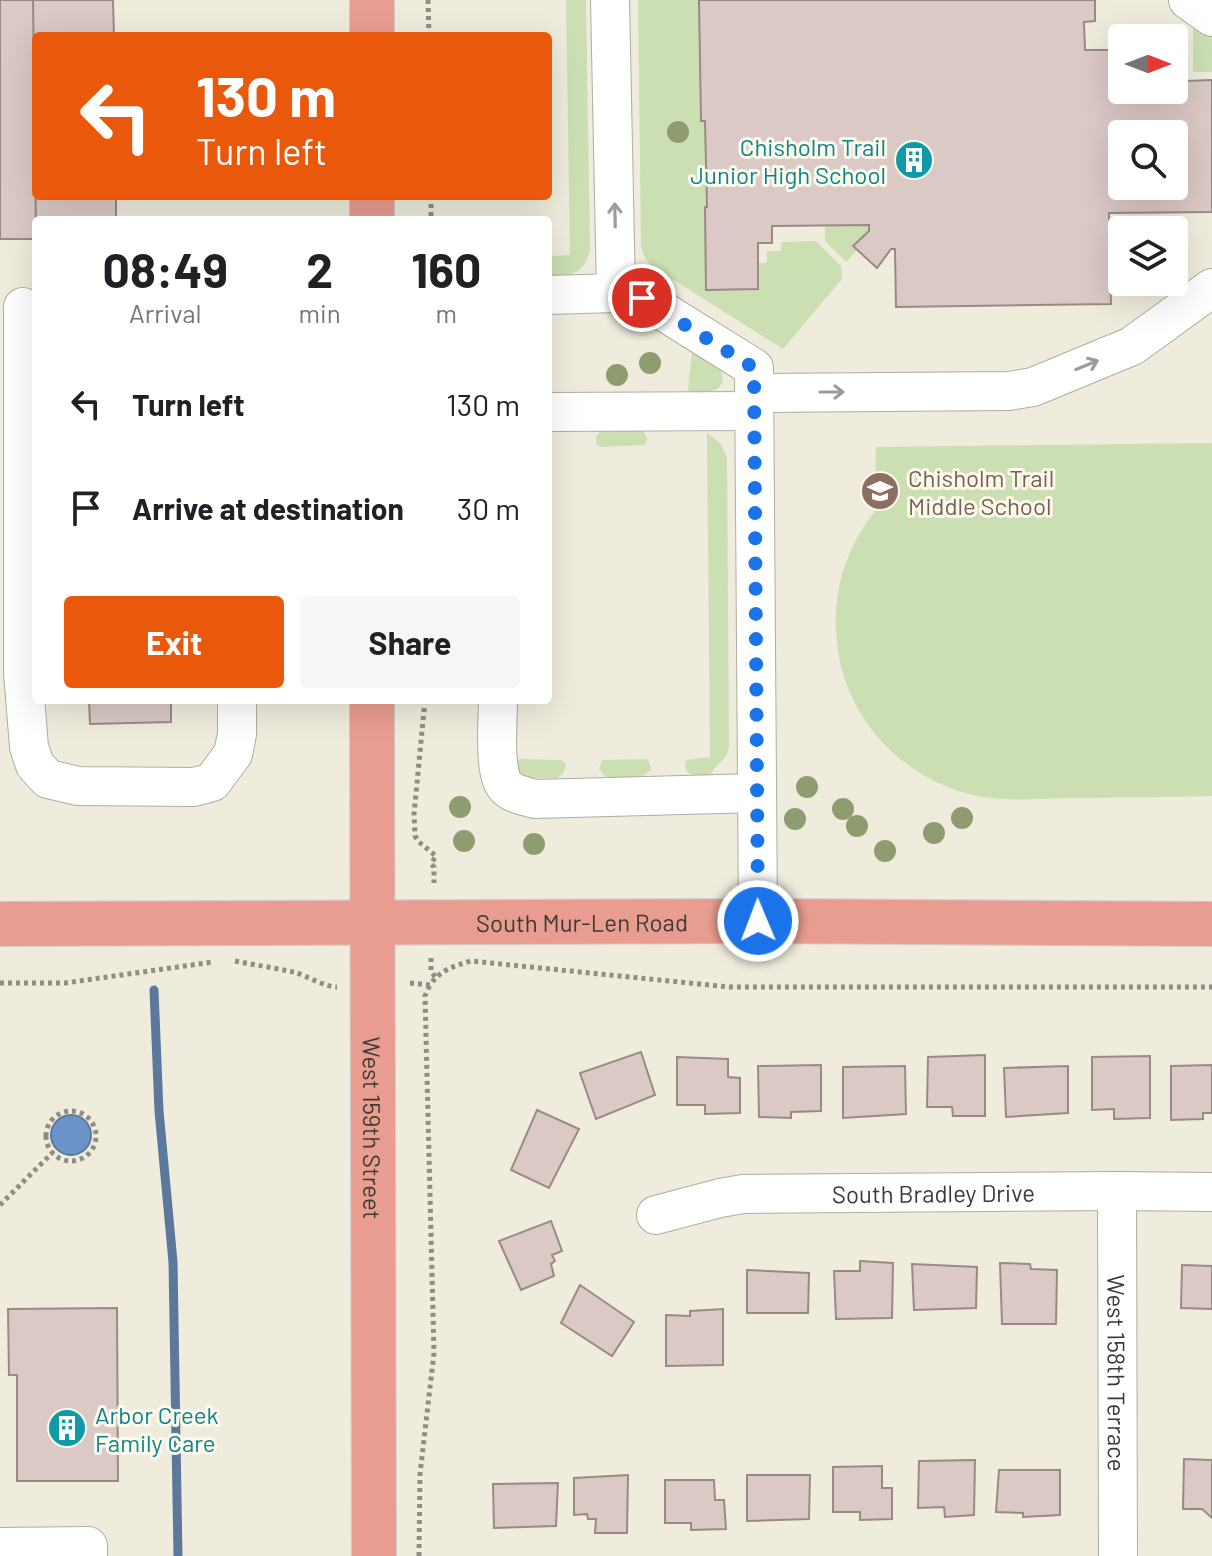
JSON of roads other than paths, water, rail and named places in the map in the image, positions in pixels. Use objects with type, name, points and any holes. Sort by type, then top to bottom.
[{"type":"main road","points":[[372,0],[372,32]]},
{"type":"main road","name":"West 159th Street","points":[[372,704],[374,1556]]},
{"type":"main road","name":"South Mur-Len Road","points":[[0,924],[758,921],[1212,924]]},
{"type":"street","points":[[610,0],[616,293]]},
{"type":"street","points":[[1188,0],[1212,17]]},
{"type":"street","points":[[552,412],[1009,391],[1033,387],[1132,346],[1212,288]]},
{"type":"street","points":[[552,295],[616,293],[642,298],[754,368],[758,921]]},
{"type":"street","points":[[20,307],[30,367],[11,672],[35,765],[48,779],[78,786],[194,787],[212,782],[233,754],[237,704]]},
{"type":"street","points":[[498,704],[498,775],[505,787],[518,795],[535,799],[757,793]]},
{"type":"street","name":"West 158th Terrace","points":[[1117,1191],[1118,1556]]},
{"type":"street","name":"South Bradley Drive","points":[[656,1215],[743,1194],[1212,1192]]},
{"type":"street","points":[[0,1547],[88,1546],[88,1556]]},
{"type":"water","points":[[71,1115],[85,1121],[91,1135],[85,1149],[71,1155],[57,1149],[51,1135],[57,1121]]},
{"type":"waterway","points":[[154,990],[159,1111],[173,1262],[178,1556]]},
{"type":"place","name":"Chisholm Trail Junior High School","points":[[914,160]]},
{"type":"place","name":"Chisholm Trail Middle School","points":[[880,491]]},
{"type":"place","name":"Arbor Creek Family Care","points":[[67,1428]]}]
